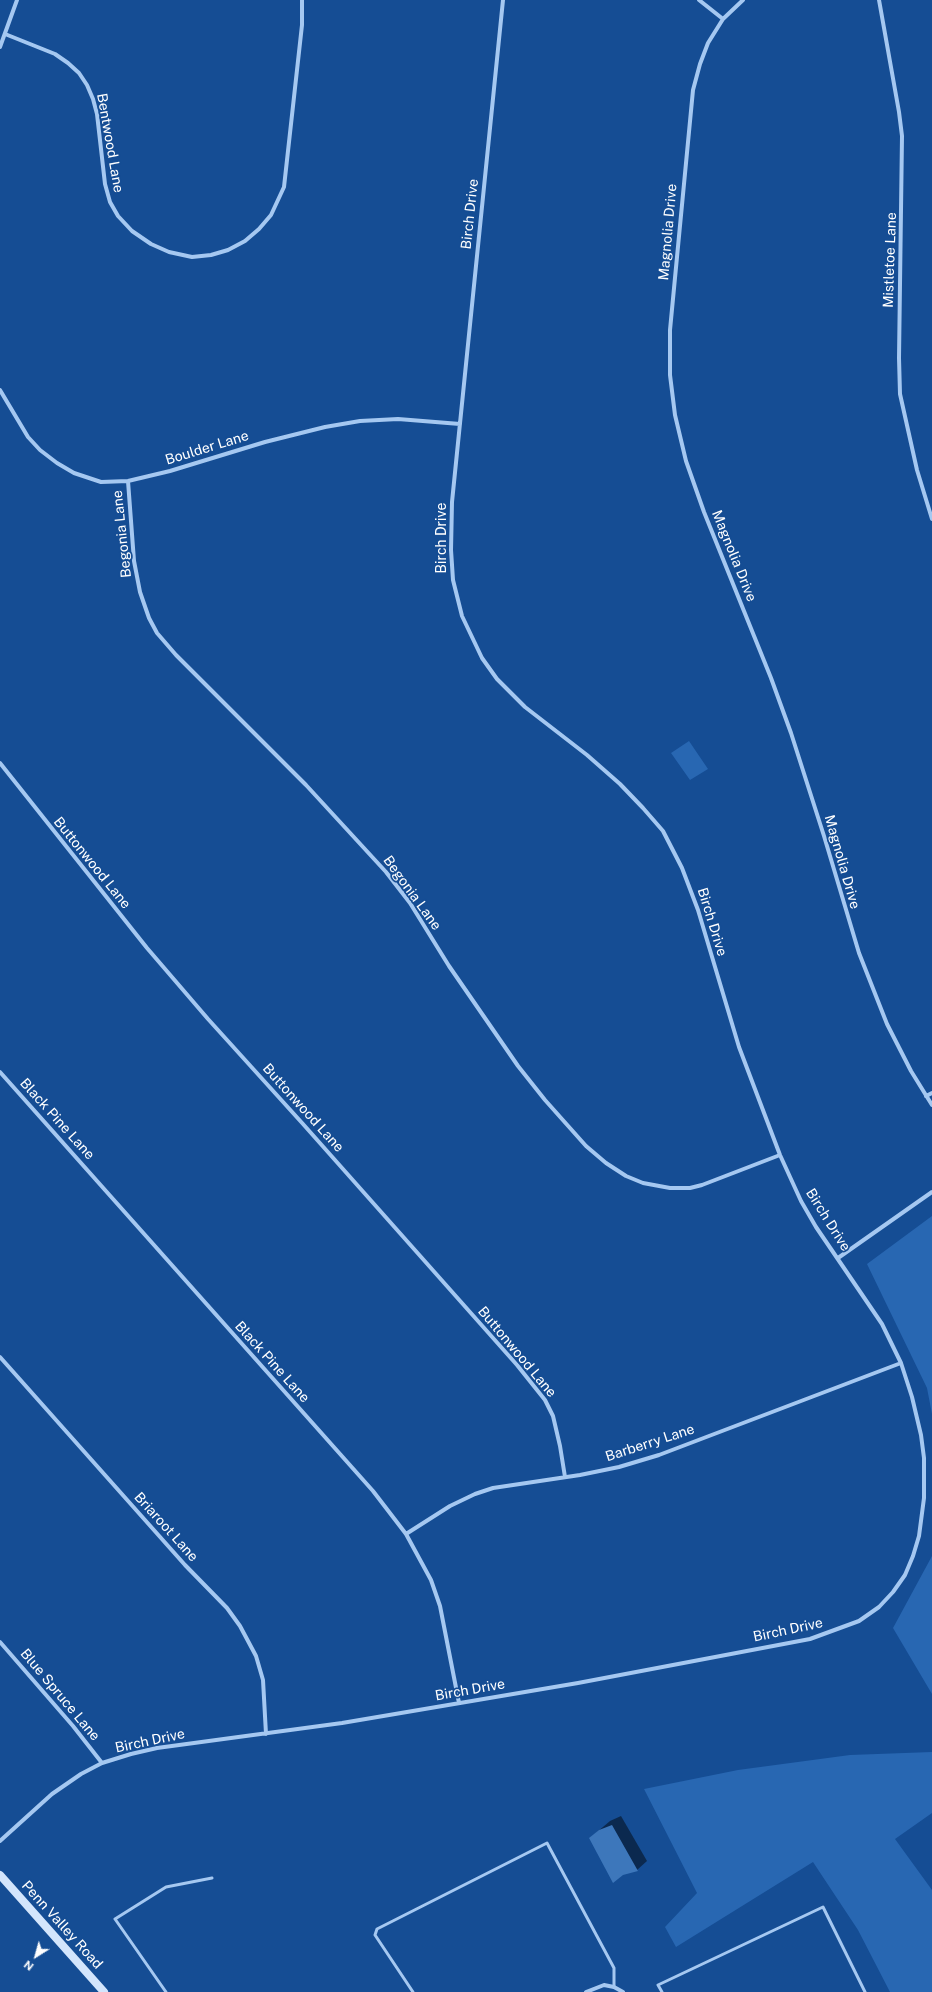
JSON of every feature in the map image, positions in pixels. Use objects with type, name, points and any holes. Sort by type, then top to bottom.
[{"type":"street","points":[[0,47],[17,0]]},
{"type":"street","name":"Bentwood Lane","points":[[5,34],[55,54],[68,62],[88,85],[94,99],[97,114],[104,184],[110,202],[118,216],[132,231],[151,244],[192,257],[211,255],[228,250],[245,241],[259,229],[271,215],[284,188],[302,25],[302,0]]},
{"type":"street","name":"Birch Drive","points":[[0,1841],[52,1794],[81,1774],[102,1763],[157,1748],[342,1724],[578,1683],[810,1639],[859,1620],[879,1607],[893,1592],[905,1575],[914,1556],[919,1536],[924,1498],[924,1458],[921,1435],[912,1397],[901,1363],[882,1324],[816,1227],[801,1201],[780,1155],[739,1047],[698,910],[682,868],[670,843],[643,808],[620,784],[587,755],[547,726],[514,696],[482,658],[472,640],[462,616],[454,580],[451,550],[452,502],[503,0]]},
{"type":"street","points":[[699,0],[723,19]]},
{"type":"street","name":"Magnolia Drive","points":[[743,0],[723,19],[708,43],[700,64],[693,90],[670,330],[670,375],[675,415],[686,461],[704,512],[771,678],[791,733],[859,953],[887,1024],[911,1071],[932,1105]]},
{"type":"street","name":"Mistletoe Lane","points":[[879,0],[900,112],[902,136],[899,350],[900,394],[917,470],[932,519]]},
{"type":"street","name":"Boulder Lane","points":[[0,390],[28,437],[40,450],[57,463],[90,480],[101,482],[128,481],[170,471],[265,442],[325,427],[360,421],[398,419],[460,424]]},
{"type":"street","name":"Begonia Lane","points":[[128,481],[134,561],[140,592],[149,618],[157,633],[176,655],[306,785],[386,872],[410,903],[449,966],[518,1066],[545,1100],[586,1146],[606,1163],[626,1176],[643,1183],[670,1188],[690,1188],[702,1185],[780,1155]]},
{"type":"street","name":"Buttonwood Lane","points":[[0,763],[147,948],[208,1019],[517,1365],[545,1400],[560,1446],[565,1477]]},
{"type":"street","name":"Black Pine Lane","points":[[0,1072],[373,1491],[406,1534],[431,1580],[440,1606],[459,1703]]},
{"type":"street","points":[[926,1096],[932,1092]]},
{"type":"street","points":[[838,1258],[932,1192]]},
{"type":"street","name":"Briaroot Lane","points":[[0,1357],[185,1565],[227,1608],[240,1626],[256,1656],[263,1680],[266,1734]]},
{"type":"street","name":"Barberry Lane","points":[[406,1534],[450,1506],[475,1494],[493,1488],[619,1467],[663,1454],[901,1363]]},
{"type":"street","name":"Blue Spruce Lane","points":[[0,1642],[73,1726],[102,1763]]},
{"type":"street","name":"Penn Valley Road","points":[[0,1874],[104,1992]]},
{"type":"street","points":[[586,1992],[604,1985],[614,1987],[622,1992]]},
{"type":"lane","points":[[413,1992],[375,1935],[376,1929],[547,1843],[614,1968],[614,1987]]},
{"type":"lane","points":[[166,1992],[115,1919],[166,1887],[212,1878]]},
{"type":"lane","points":[[662,1992],[658,1985],[823,1906],[865,1992]]},
{"type":"shaded area","points":[[689,741],[708,769],[690,780],[671,753]]},
{"type":"shaded area","points":[[932,1216],[932,1414],[927,1388],[867,1264]]},
{"type":"shaded area","points":[[932,1556],[932,1694],[893,1628]]},
{"type":"shaded area","points":[[932,1752],[932,1813],[895,1839],[932,1890],[932,1992],[890,1992],[858,1930],[813,1862],[676,1947],[665,1927],[697,1893],[644,1789],[738,1770],[850,1755]]},
{"type":"building","points":[[612,1825],[638,1871],[623,1875],[613,1883],[589,1838],[599,1830]]}]
